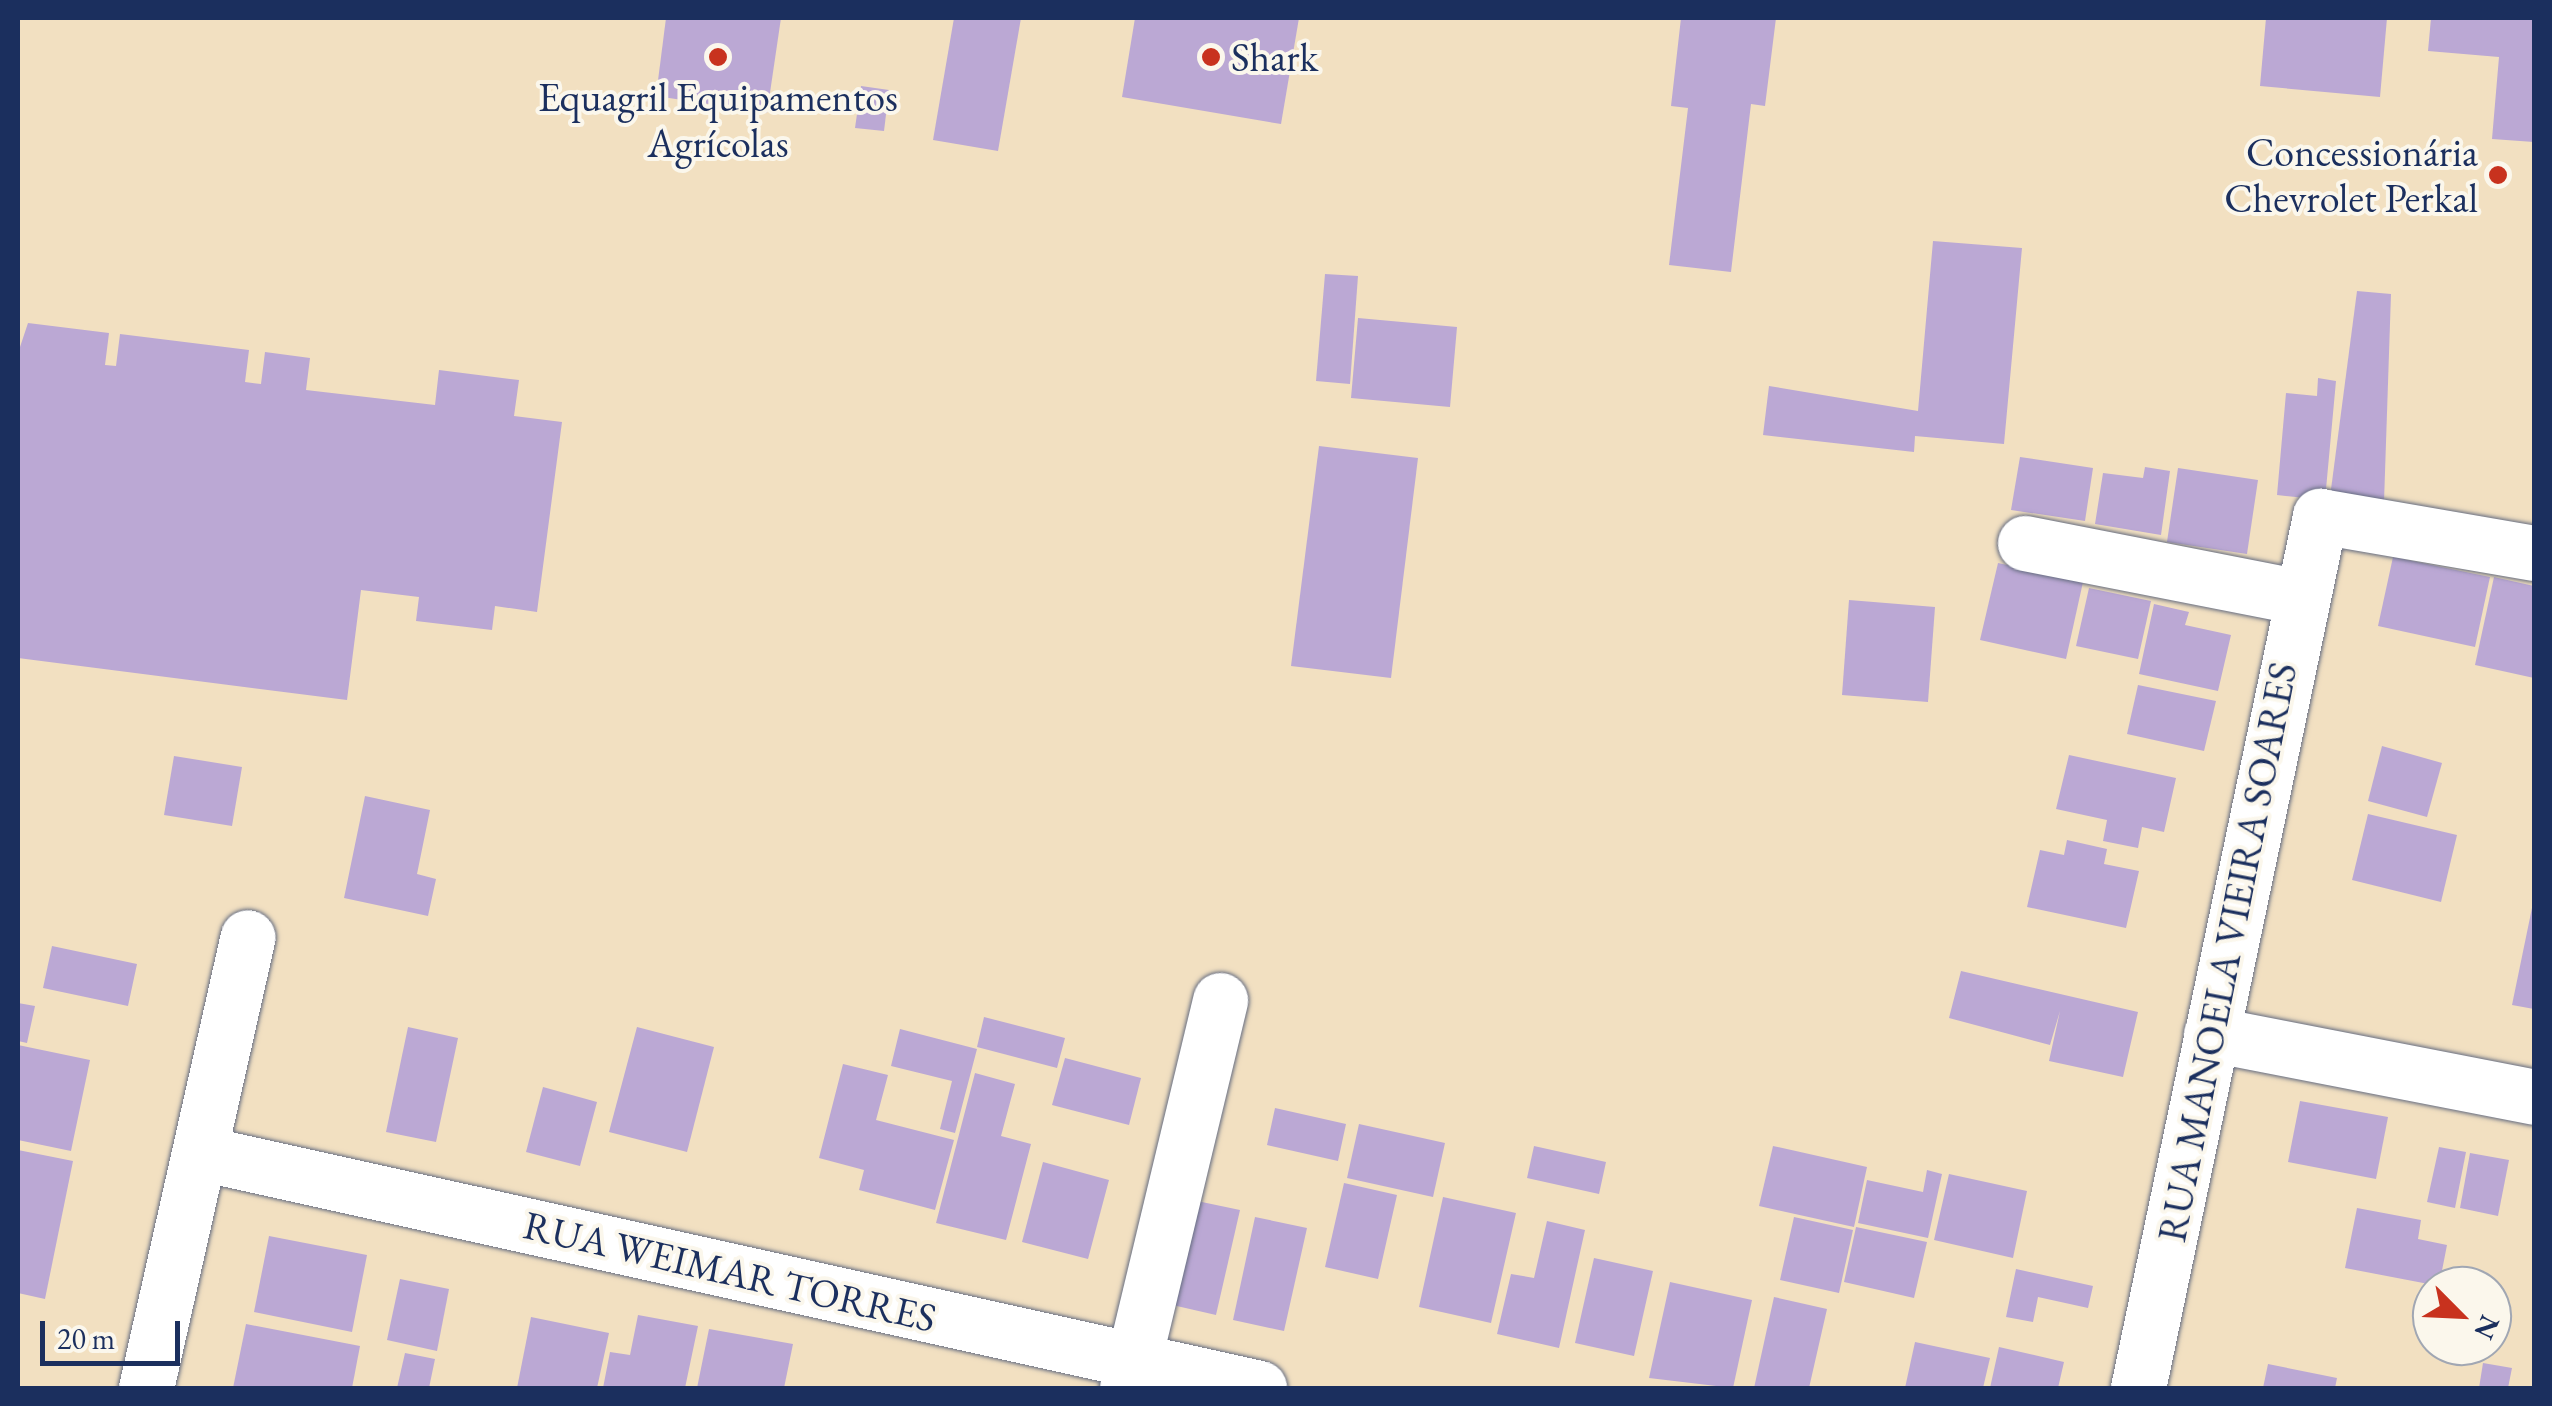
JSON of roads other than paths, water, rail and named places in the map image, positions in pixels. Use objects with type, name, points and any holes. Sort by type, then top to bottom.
[{"type":"street","name":"RUA MANOELA VIEIRA SOARES","points":[[2138,1388],[2299,597],[2320,516],[2534,553]]},
{"type":"street","points":[[2025,543],[2299,597]]},
{"type":"street","points":[[146,1388],[248,938]]},
{"type":"street","points":[[1130,1374],[1220,1000]]},
{"type":"street","points":[[2211,1034],[2534,1097]]},
{"type":"street","name":"RUA WEIMAR TORRES","points":[[201,1153],[1130,1374],[1259,1388]]},
{"type":"place","name":"Equagril Equipamentos Agrícolas","points":[[718,57]]},
{"type":"place","name":"Shark","points":[[1211,57]]},
{"type":"place","name":"Concessionária Chevrolet Perkal","points":[[2498,175]]}]
